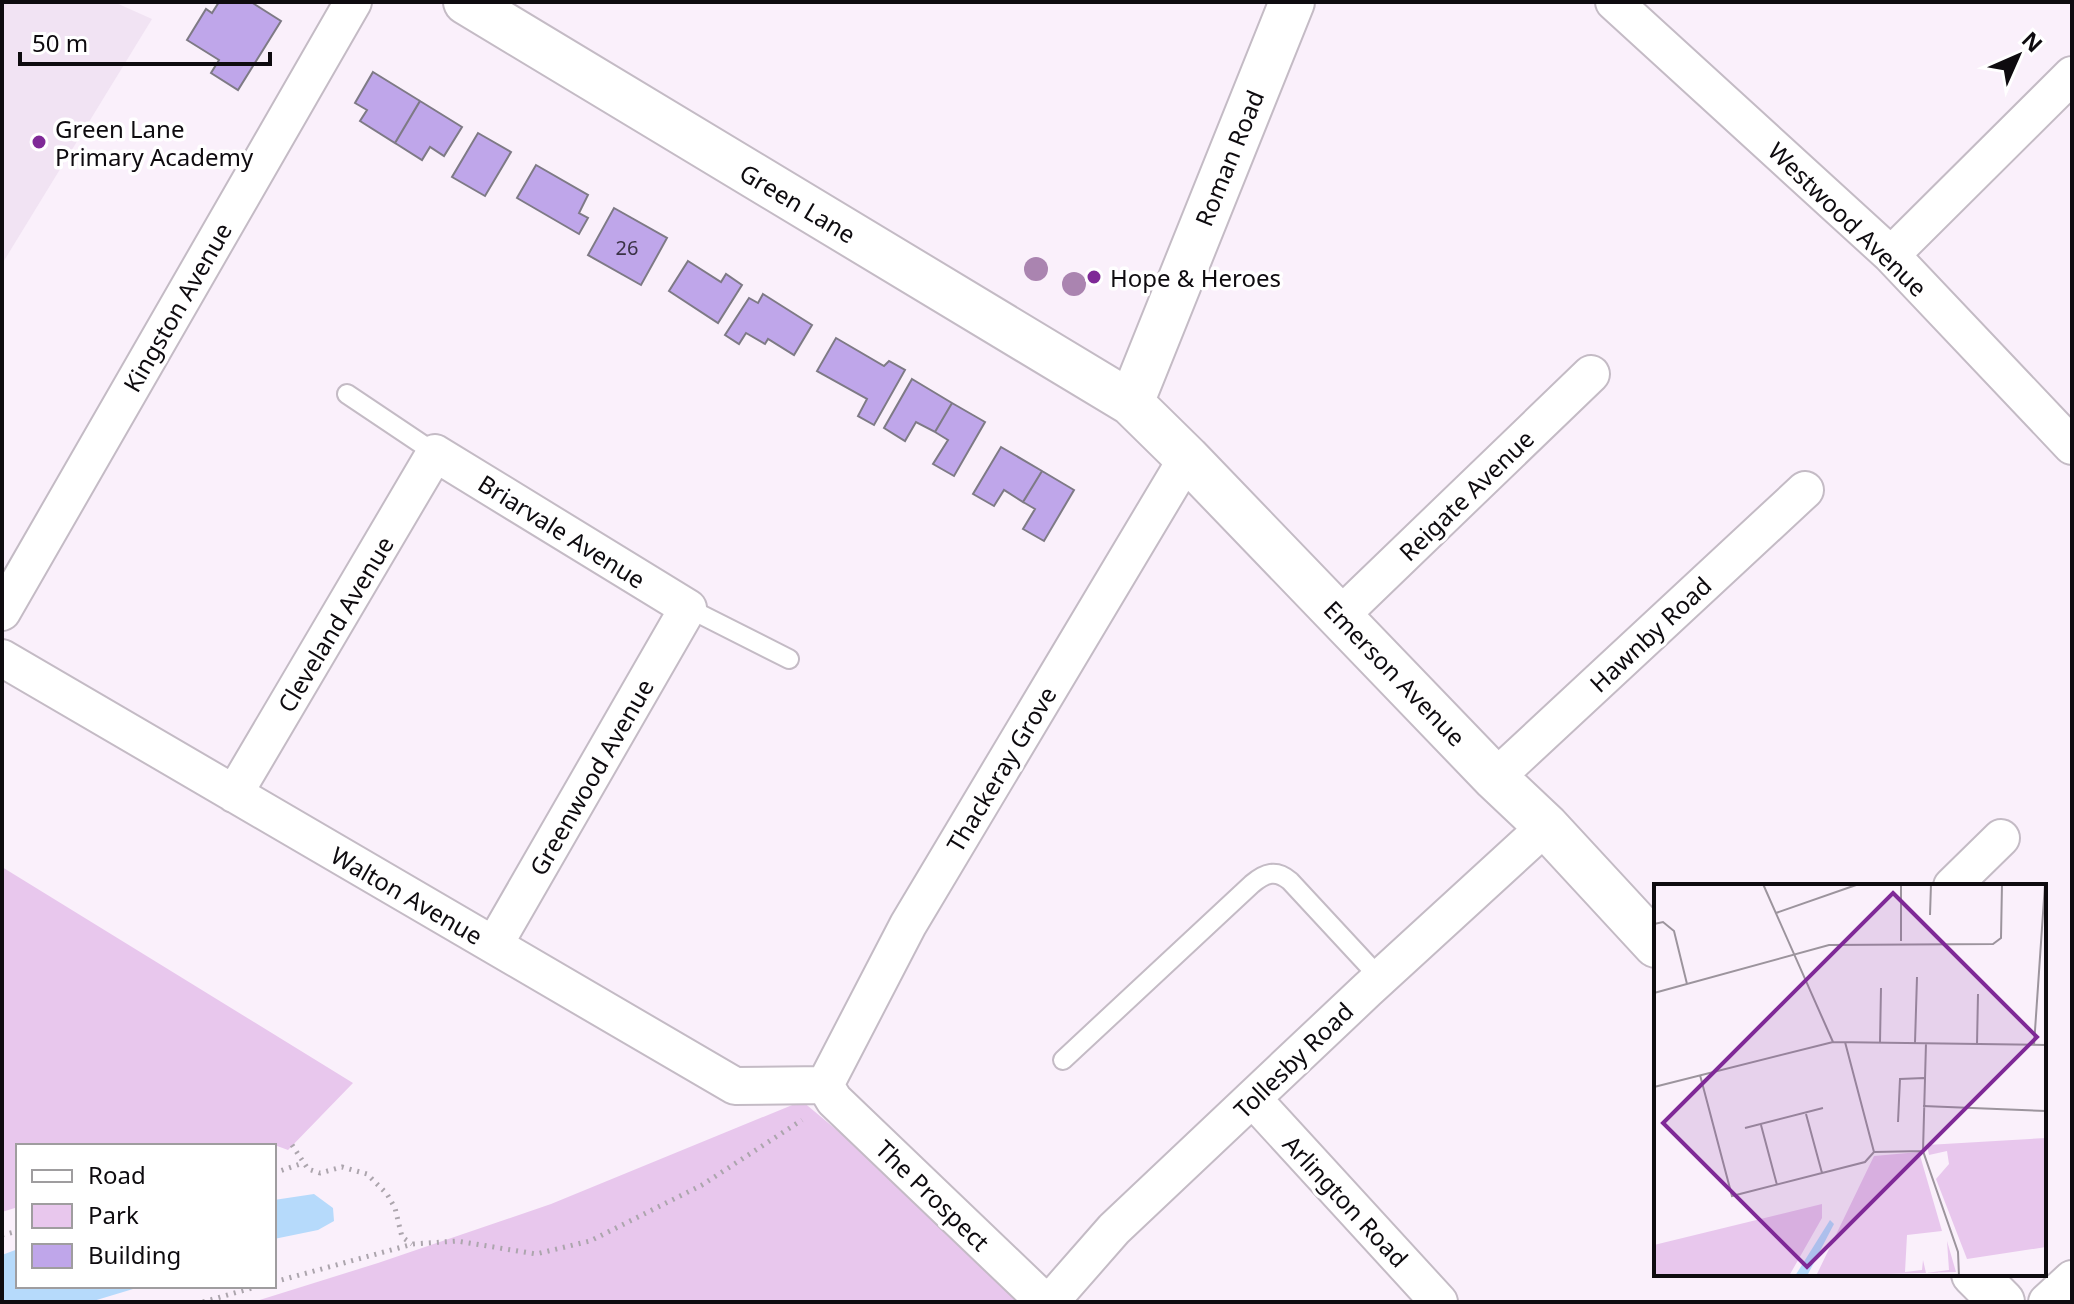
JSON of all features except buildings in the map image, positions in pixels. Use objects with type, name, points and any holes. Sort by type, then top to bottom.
[{"type":"street","name":"Kingston Avenue","points":[[2,612],[353,2]]},
{"type":"street","name":"Green Lane","points":[[466,2],[1131,403]]},
{"type":"street","name":"Roman Road","points":[[1131,403],[1292,2]]},
{"type":"street","name":"Westwood Avenue","points":[[1614,2],[1891,255],[2072,446]]},
{"type":"street","points":[[1891,255],[2072,75]]},
{"type":"street","name":"Reigate Avenue","points":[[1340,616],[1591,374]]},
{"type":"street","name":"Emerson Avenue","points":[[1131,403],[1495,778],[1546,826],[1654,943]]},
{"type":"street","name":"Briarvale Avenue","points":[[435,453],[688,608]]},
{"type":"street","name":"Cleveland Avenue","points":[[234,794],[435,453]]},
{"type":"street","name":"Thackeray Grove","points":[[829,1093],[908,925],[1187,458]]},
{"type":"street","name":"Hawnby Road","points":[[1495,778],[1805,490]]},
{"type":"street","name":"Greenwood Avenue","points":[[494,945],[688,608]]},
{"type":"street","name":"Walton Avenue","points":[[2,658],[735,1086],[829,1093]]},
{"type":"street","name":"Tollesby Road","points":[[1047,1302],[1114,1229],[1546,826]]},
{"type":"street","points":[[1954,884],[2001,838]]},
{"type":"street","name":"The Prospect","points":[[829,1093],[1047,1302]]},
{"type":"street","name":"Arlington Road","points":[[1253,1099],[1439,1302]]},
{"type":"street","points":[[1976,1276],[2002,1302]]},
{"type":"street","points":[[2047,1302],[2072,1279]]},
{"type":"lane","points":[[347,394],[435,453]]},
{"type":"lane","points":[[688,608],[789,659]]},
{"type":"lane","points":[[1063,1060],[1252,884],[1270,873],[1282,874],[1290,881],[1380,978]]},
{"type":"path","points":[[276,1281],[413,1244],[457,1241],[536,1254],[590,1241],[702,1185],[829,1093]]},
{"type":"path","points":[[292,1145],[308,1169],[320,1173],[342,1167],[367,1174],[387,1194],[395,1208],[402,1237],[413,1244]]},
{"type":"path","points":[[276,1172],[303,1163]]},
{"type":"path","points":[[203,1302],[252,1288]]},
{"type":"shaded area","name":"Green Lane Primary Academy","points":[[2,2],[114,2],[152,19],[2,264]]},
{"type":"green space","points":[[2,867],[353,1083],[288,1150],[269,1143],[16,1144],[16,1208],[2,1212]]},
{"type":"green space","points":[[802,1101],[1025,1287],[1016,1302],[253,1302],[551,1204]]},
{"type":"water","points":[[314,1194],[333,1208],[334,1221],[318,1230],[276,1239],[276,1200]]},
{"type":"water","points":[[16,1250],[16,1288],[136,1288],[90,1302],[2,1302],[2,1255]]},
{"type":"place","name":"Green Lane Primary Academy","points":[[39,142]]},
{"type":"place","name":"Hope & Heroes","points":[[1094,277]]}]
